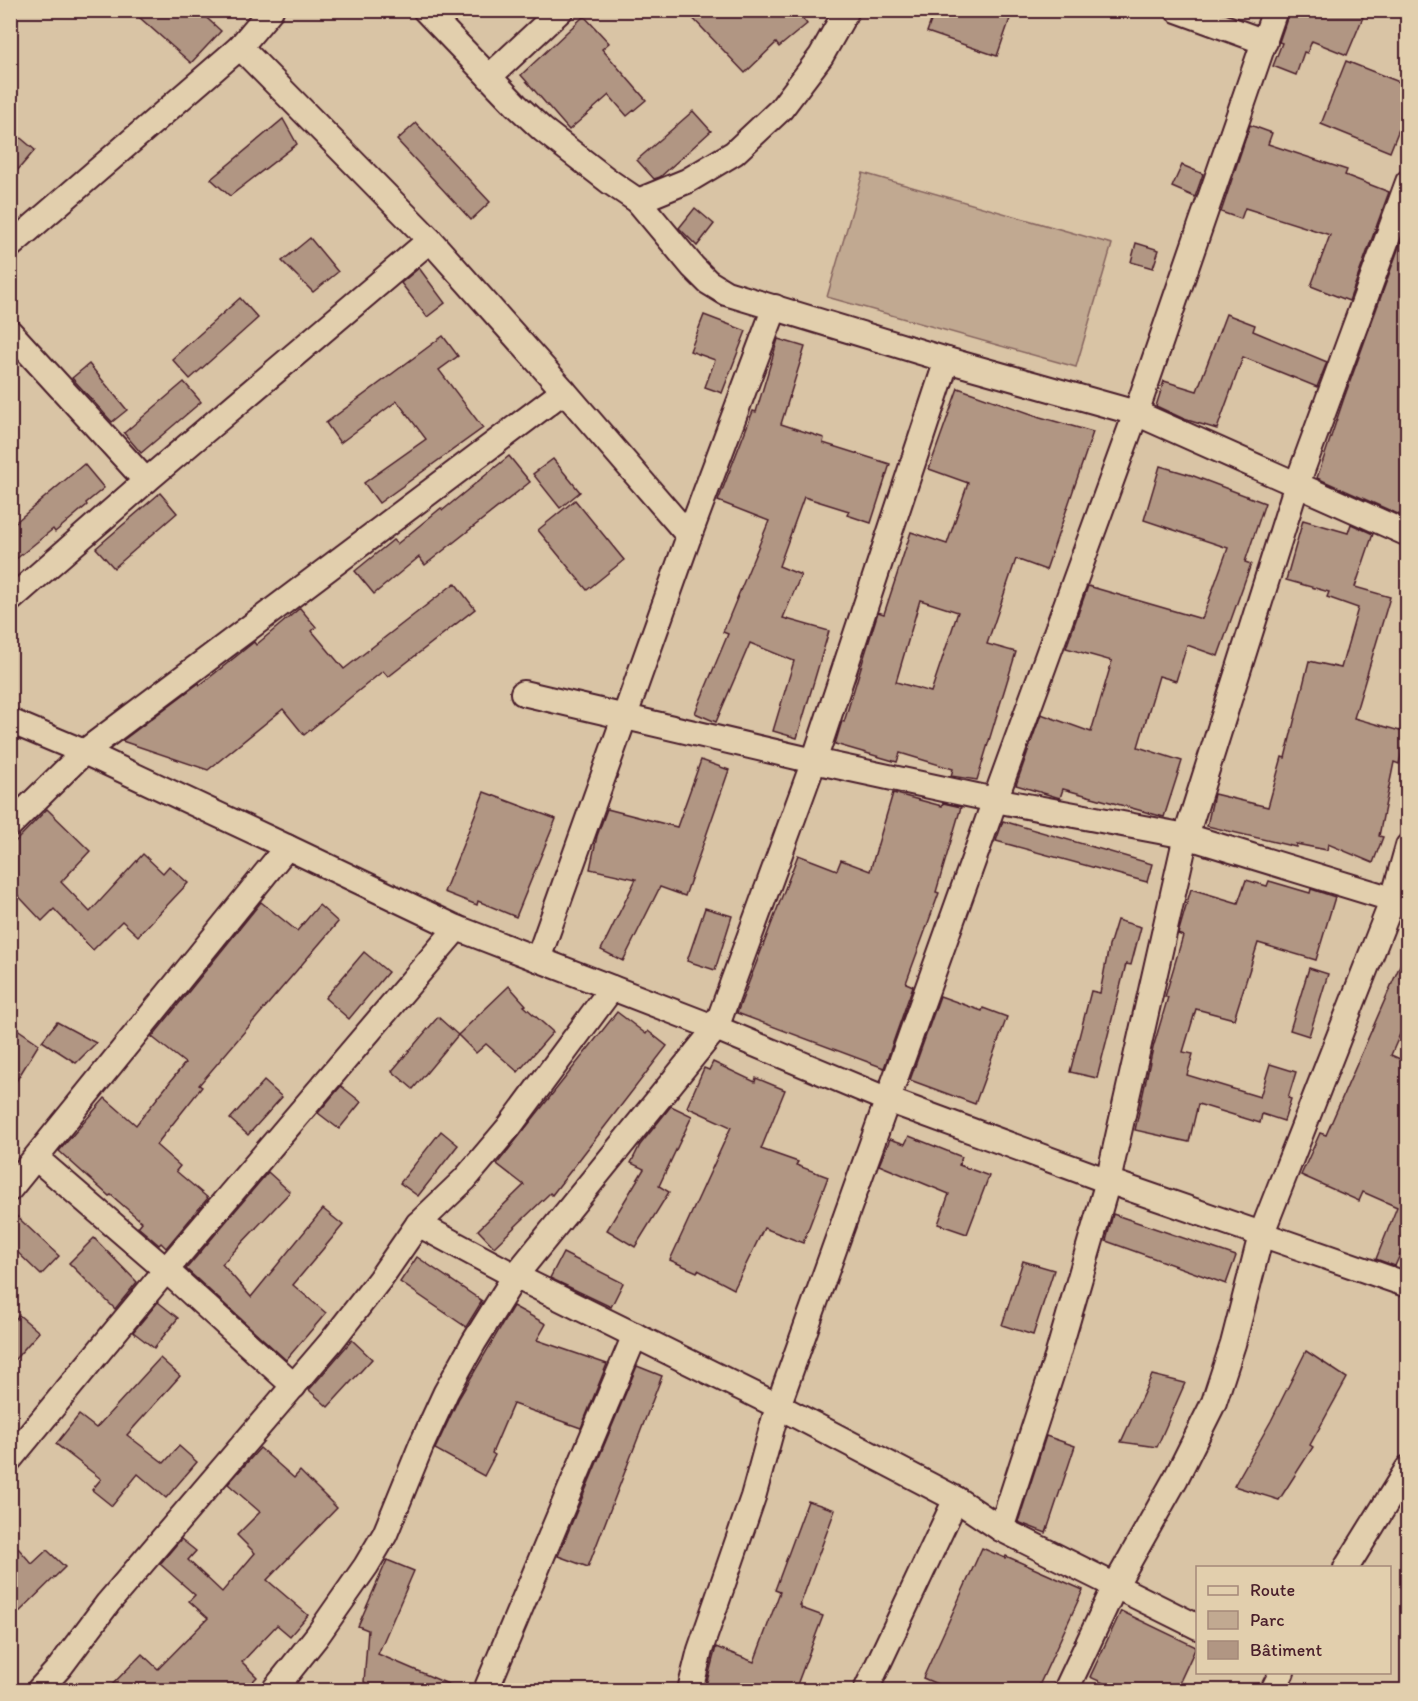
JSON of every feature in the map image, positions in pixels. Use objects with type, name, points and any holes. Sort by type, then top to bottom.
[{"type":"street","points":[[425,10],[543,130],[638,201],[708,282],[726,292],[947,360],[1136,413],[1407,534]]},
{"type":"street","points":[[489,77],[561,10]]},
{"type":"street","points":[[638,201],[687,180],[734,153],[781,109],[821,56],[847,10]]},
{"type":"street","points":[[1177,10],[1265,42]]},
{"type":"street","points":[[690,1690],[700,1650],[753,1497],[778,1406],[1136,413],[1275,10]]},
{"type":"street","points":[[10,246],[240,47],[262,14]]},
{"type":"street","points":[[240,47],[430,240],[689,536]]},
{"type":"street","points":[[1001,1529],[1057,1357],[1108,1181],[1186,836],[1297,484],[1407,182]]},
{"type":"street","points":[[10,600],[146,481],[430,240]]},
{"type":"street","points":[[538,959],[689,536],[775,307]]},
{"type":"street","points":[[10,332],[146,481]]},
{"type":"street","points":[[274,1690],[317,1636],[366,1566],[385,1534],[446,1392],[474,1341],[515,1276],[716,1028],[814,761],[947,360]]},
{"type":"street","points":[[10,825],[84,752],[564,391]]},
{"type":"street","points":[[524,693],[814,761],[995,800],[1186,836],[1400,902]]},
{"type":"street","points":[[10,721],[84,752],[457,928],[716,1028],[888,1100],[1108,1181],[1407,1285]]},
{"type":"street","points":[[1066,1690],[1115,1586],[1176,1478],[1214,1402],[1233,1344],[1261,1235],[1400,902],[1407,846]]},
{"type":"street","points":[[10,1189],[287,847]]},
{"type":"street","points":[[10,1459],[166,1270],[457,928]]},
{"type":"street","points":[[39,1690],[60,1667],[115,1594],[294,1386],[380,1280],[418,1224],[465,1179],[509,1127],[612,988]]},
{"type":"street","points":[[36,1158],[166,1270],[294,1386]]},
{"type":"street","points":[[418,1224],[515,1276],[778,1406],[956,1499],[1001,1529],[1196,1626]]},
{"type":"street","points":[[486,1690],[635,1335]]},
{"type":"street","points":[[1347,1566],[1407,1468]]},
{"type":"street","points":[[866,1690],[956,1499]]},
{"type":"street","points":[[1273,1690],[1281,1674]]},
{"type":"green space","points":[[863,173],[1112,244],[1076,367],[827,297]]},
{"type":"building","points":[[131,10],[198,10],[221,31],[191,63]]},
{"type":"building","points":[[685,10],[796,10],[807,24],[779,47],[776,43],[745,73]]},
{"type":"building","points":[[935,10],[1013,10],[997,56],[927,32]]},
{"type":"building","points":[[1290,10],[1366,10],[1347,55],[1312,41],[1307,53],[1304,52],[1296,75],[1273,66],[1282,43],[1279,42]]},
{"type":"building","points":[[584,16],[609,43],[602,49],[646,100],[627,116],[609,95],[569,130],[521,75]]},
{"type":"building","points":[[1346,61],[1407,85],[1407,109],[1390,152],[1321,124]]},
{"type":"building","points":[[693,111],[711,131],[660,177],[654,179],[637,160]]},
{"type":"building","points":[[283,119],[297,144],[230,196],[211,179]]},
{"type":"building","points":[[416,123],[490,202],[471,220],[397,140]]},
{"type":"building","points":[[1250,125],[1272,133],[1268,144],[1347,170],[1345,175],[1389,192],[1349,301],[1311,286],[1330,235],[1245,208],[1241,219],[1221,212]]},
{"type":"building","points":[[10,129],[35,150],[10,179]]},
{"type":"building","points":[[1182,165],[1203,174],[1195,197],[1172,187]]},
{"type":"building","points":[[695,208],[714,224],[697,246],[679,228]]},
{"type":"building","points":[[1407,225],[1407,518],[1317,478]]},
{"type":"building","points":[[310,238],[338,272],[313,292],[282,261]]},
{"type":"building","points":[[1136,243],[1159,250],[1153,268],[1131,262]]},
{"type":"building","points":[[419,268],[445,303],[427,317],[401,283]]},
{"type":"building","points":[[240,298],[258,318],[190,379],[172,359]]},
{"type":"building","points":[[1226,314],[1255,325],[1253,331],[1327,362],[1317,387],[1243,357],[1217,429],[1184,419],[1156,406],[1164,381],[1197,391]]},
{"type":"building","points":[[704,315],[746,331],[722,393],[705,387],[715,360],[690,351]]},
{"type":"building","points":[[443,336],[458,356],[439,370],[483,428],[379,503],[364,483],[426,439],[397,401],[340,443],[326,423]]},
{"type":"building","points":[[778,339],[805,347],[781,424],[824,438],[823,443],[890,464],[871,523],[847,515],[849,511],[804,497],[779,566],[801,575],[783,618],[829,631],[797,738],[773,731],[794,661],[750,643],[716,722],[695,713],[728,634],[723,632],[769,521],[718,501],[753,411],[756,412]]},
{"type":"building","points":[[89,364],[127,410],[112,422],[72,378]]},
{"type":"building","points":[[184,382],[201,402],[141,453],[124,433]]},
{"type":"building","points":[[958,388],[1040,417],[1093,432],[1046,570],[1016,559],[987,644],[1016,652],[977,780],[951,776],[953,769],[900,753],[897,762],[835,744],[878,612],[884,614],[911,532],[947,544],[968,483],[929,469]],"holes":[[[920,600],[958,612],[931,692],[896,682]]]},
{"type":"building","points":[[509,456],[530,482],[425,565],[419,557],[374,594],[355,571],[393,540],[397,544],[441,508],[443,510]]},
{"type":"building","points":[[553,459],[580,492],[560,508],[533,474]]},
{"type":"building","points":[[84,464],[104,488],[55,532],[53,529],[10,564],[10,527]]},
{"type":"building","points":[[1160,466],[1191,475],[1265,503],[1245,562],[1251,564],[1218,656],[1187,645],[1176,681],[1159,676],[1138,747],[1182,761],[1164,817],[1063,789],[1060,798],[1016,785],[1041,714],[1091,732],[1112,661],[1066,648],[1088,586],[1202,619],[1228,548],[1144,520]]},
{"type":"building","points":[[160,493],[177,513],[114,568],[96,548]]},
{"type":"building","points":[[575,500],[624,560],[587,590],[538,530]]},
{"type":"building","points":[[1303,520],[1348,533],[1351,524],[1373,534],[1355,587],[1390,597],[1354,718],[1407,733],[1399,764],[1394,762],[1379,836],[1383,837],[1373,863],[1328,844],[1327,850],[1296,844],[1296,847],[1207,826],[1214,794],[1268,807],[1282,757],[1285,758],[1309,661],[1341,668],[1358,608],[1327,597],[1329,592],[1286,580]]},
{"type":"building","points":[[455,583],[475,609],[388,677],[383,671],[304,735],[283,709],[208,770],[122,741],[199,683],[200,685],[254,642],[256,645],[300,608],[316,627],[312,631],[344,669]]},
{"type":"building","points":[[701,760],[729,770],[685,896],[660,887],[623,961],[601,950],[636,879],[590,869],[597,836],[607,809],[677,827]]},
{"type":"building","points":[[484,792],[556,819],[516,917],[478,901],[477,905],[444,892]]},
{"type":"building","points":[[893,793],[942,806],[943,803],[961,807],[936,892],[939,893],[906,983],[913,986],[884,1068],[737,1013],[798,855],[837,870],[841,860],[870,871]]},
{"type":"building","points":[[47,809],[90,851],[61,882],[90,912],[143,854],[163,873],[169,866],[188,883],[138,936],[122,921],[93,950],[54,909],[42,921],[10,887],[10,847]]},
{"type":"building","points":[[1003,821],[1152,864],[1147,882],[996,841]]},
{"type":"building","points":[[1246,880],[1267,886],[1269,881],[1310,893],[1311,889],[1335,897],[1316,960],[1258,943],[1234,1019],[1196,1009],[1183,1052],[1193,1054],[1187,1075],[1260,1097],[1270,1064],[1296,1072],[1284,1121],[1262,1114],[1260,1123],[1198,1104],[1189,1142],[1135,1130],[1153,1048],[1168,997],[1165,997],[1183,936],[1178,934],[1191,889],[1238,903]]},
{"type":"building","points":[[261,902],[297,931],[319,905],[338,922],[199,1085],[202,1087],[156,1145],[180,1166],[176,1171],[208,1198],[166,1248],[161,1243],[159,1245],[138,1227],[142,1222],[59,1151],[105,1098],[136,1125],[185,1063],[152,1037]]},
{"type":"building","points":[[705,908],[732,916],[715,970],[687,961]]},
{"type":"building","points":[[1117,920],[1141,927],[1131,965],[1126,964],[1097,1078],[1070,1072],[1091,991],[1100,993],[1109,946]]},
{"type":"building","points":[[1407,949],[1407,1018],[1391,1055],[1407,1062],[1407,1239],[1395,1266],[1376,1259],[1397,1207],[1363,1192],[1359,1201],[1301,1175],[1320,1133],[1326,1135]]},
{"type":"building","points":[[364,952],[388,972],[349,1019],[325,998]]},
{"type":"building","points":[[1309,968],[1328,974],[1309,1036],[1290,1030]]},
{"type":"building","points":[[509,986],[526,1005],[524,1006],[553,1032],[518,1072],[486,1044],[476,1053],[458,1035]]},
{"type":"building","points":[[940,996],[1007,1017],[975,1104],[910,1080]]},
{"type":"building","points":[[617,1012],[646,1034],[648,1031],[667,1046],[552,1195],[550,1193],[494,1247],[478,1230],[524,1185],[497,1164]]},
{"type":"building","points":[[438,1017],[458,1035],[413,1089],[392,1071]]},
{"type":"building","points":[[57,1022],[96,1043],[76,1063],[42,1041]]},
{"type":"building","points":[[10,1024],[39,1044],[10,1091]]},
{"type":"building","points":[[713,1062],[755,1082],[756,1078],[785,1090],[761,1149],[798,1162],[796,1165],[828,1177],[803,1243],[764,1228],[734,1289],[698,1270],[697,1272],[670,1260],[731,1127],[687,1107],[704,1068],[709,1070]]},
{"type":"building","points":[[264,1081],[282,1097],[248,1135],[230,1119]]},
{"type":"building","points":[[341,1086],[361,1102],[339,1129],[318,1113]]},
{"type":"building","points":[[671,1106],[692,1116],[659,1186],[669,1192],[635,1247],[607,1230],[644,1169],[631,1163],[640,1145]]},
{"type":"building","points":[[441,1131],[458,1145],[418,1196],[400,1183]]},
{"type":"building","points":[[909,1136],[962,1157],[959,1165],[989,1176],[967,1234],[938,1224],[949,1194],[879,1165],[890,1139],[905,1144]]},
{"type":"building","points":[[268,1172],[290,1192],[222,1264],[251,1297],[323,1209],[343,1225],[293,1285],[326,1313],[286,1360],[186,1269]]},
{"type":"building","points":[[10,1210],[59,1256],[41,1275],[10,1245]]},
{"type":"building","points":[[1113,1214],[1236,1256],[1226,1284],[1106,1241]]},
{"type":"building","points":[[94,1238],[137,1282],[115,1309],[69,1263]]},
{"type":"building","points":[[563,1253],[623,1283],[611,1307],[550,1278]]},
{"type":"building","points":[[417,1257],[482,1301],[466,1327],[400,1282]]},
{"type":"building","points":[[1023,1261],[1054,1270],[1033,1335],[1002,1325]]},
{"type":"building","points":[[158,1302],[178,1318],[154,1348],[133,1332]]},
{"type":"building","points":[[513,1306],[546,1324],[537,1340],[607,1364],[581,1428],[513,1404],[492,1453],[495,1455],[484,1476],[435,1449],[459,1398]]},
{"type":"building","points":[[19,1315],[39,1332],[10,1365],[10,1325]]},
{"type":"building","points":[[352,1340],[372,1359],[328,1407],[309,1390]]},
{"type":"building","points":[[1306,1351],[1347,1378],[1310,1445],[1313,1447],[1279,1500],[1234,1486],[1271,1421]]},
{"type":"building","points":[[160,1358],[180,1376],[127,1435],[164,1463],[179,1446],[197,1462],[166,1498],[138,1474],[112,1506],[92,1490],[101,1479],[56,1444],[79,1415],[96,1428]]},
{"type":"building","points":[[637,1366],[662,1376],[588,1567],[558,1556]]},
{"type":"building","points":[[1152,1375],[1185,1383],[1157,1447],[1121,1442]]},
{"type":"building","points":[[1046,1436],[1075,1446],[1046,1533],[1018,1522]]},
{"type":"building","points":[[260,1448],[294,1478],[300,1471],[337,1508],[267,1580],[308,1615],[290,1636],[277,1625],[242,1662],[257,1677],[244,1690],[107,1690],[142,1654],[158,1669],[208,1618],[189,1601],[195,1595],[160,1564],[181,1539],[196,1551],[188,1560],[222,1592],[255,1553],[237,1535],[260,1512],[228,1484]]},
{"type":"building","points":[[808,1501],[835,1510],[800,1605],[801,1608],[823,1616],[795,1690],[705,1689],[716,1647],[754,1662],[780,1592],[775,1590]]},
{"type":"building","points":[[10,1539],[32,1564],[47,1550],[65,1567],[10,1621]]},
{"type":"building","points":[[982,1548],[1005,1558],[1006,1556],[1083,1590],[1037,1690],[951,1690],[923,1678]]},
{"type":"building","points":[[387,1560],[414,1571],[378,1654],[462,1690],[379,1690],[364,1682],[368,1630],[358,1626]]},
{"type":"building","points":[[1121,1611],[1196,1647],[1176,1690],[1119,1690],[1090,1677]]}]
